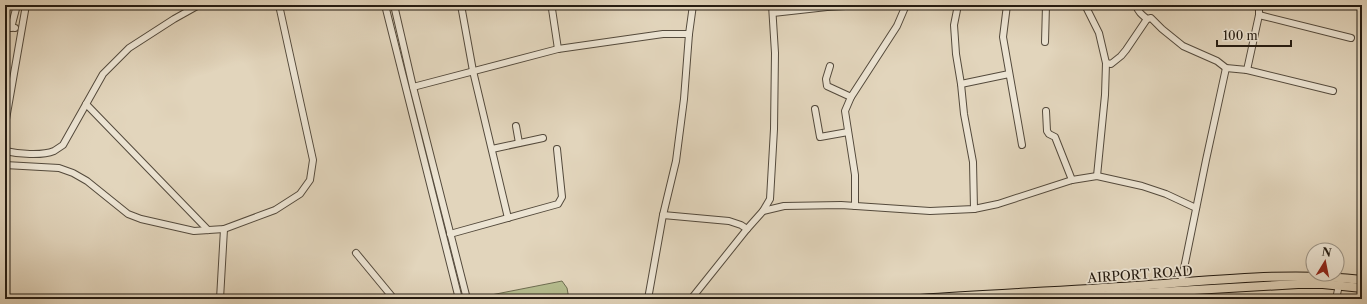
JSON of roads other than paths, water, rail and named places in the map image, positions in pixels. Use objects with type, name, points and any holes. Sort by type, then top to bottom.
[{"type":"main road","name":"AIRPORT ROAD","points":[[920,299],[1299,276],[1335,277],[1362,280]]},
{"type":"main road","name":"AIRPORT ROAD","points":[[1039,299],[1146,296],[1298,284],[1339,285],[1362,288]]},
{"type":"street","points":[[17,5],[8,27],[21,29]]},
{"type":"street","points":[[5,122],[26,5]]},
{"type":"street","points":[[5,151],[14,153],[42,153],[55,150],[63,145],[103,74],[129,48],[199,5]]},
{"type":"street","points":[[5,165],[59,168],[73,173],[87,181],[128,214],[141,219],[194,231],[224,229],[275,210],[300,194],[310,180],[313,160],[279,5]]},
{"type":"street","points":[[385,5],[459,299]]},
{"type":"street","points":[[394,5],[413,87],[467,299]]},
{"type":"street","points":[[461,5],[473,71],[508,218]]},
{"type":"street","points":[[552,5],[558,48]]},
{"type":"street","points":[[648,299],[663,215],[676,161],[684,99],[689,34],[693,5]]},
{"type":"street","points":[[691,299],[763,211],[770,199],[774,129],[775,54],[772,5]]},
{"type":"street","points":[[773,13],[826,6],[864,5]]},
{"type":"street","points":[[855,206],[854,175],[845,111],[851,97],[897,26],[906,5]]},
{"type":"street","points":[[958,5],[954,25],[956,54],[964,114],[973,162],[974,209]]},
{"type":"street","points":[[1007,5],[1003,37],[1022,146]]},
{"type":"street","points":[[1045,42],[1046,5]]},
{"type":"street","points":[[1085,5],[1099,33],[1106,63],[1106,95],[1097,176]]},
{"type":"street","points":[[1136,5],[1141,14],[1147,19],[1152,18],[1162,29],[1183,46],[1216,61],[1226,68],[1247,70],[1333,91]]},
{"type":"street","points":[[1247,70],[1259,15],[1259,5]]},
{"type":"street","points":[[1259,15],[1351,38]]},
{"type":"street","points":[[1106,63],[1111,64],[1121,56],[1147,19]]},
{"type":"street","points":[[413,87],[558,48],[662,34],[689,34]]},
{"type":"street","points":[[830,66],[826,79],[827,86],[851,97]]},
{"type":"street","points":[[1181,283],[1226,68]]},
{"type":"street","points":[[961,84],[1009,74]]},
{"type":"street","points":[[86,104],[208,230]]},
{"type":"street","points":[[815,109],[820,137],[848,132]]},
{"type":"street","points":[[1046,111],[1047,131],[1055,137],[1072,180]]},
{"type":"street","points":[[516,126],[519,143]]},
{"type":"street","points":[[492,149],[543,138]]},
{"type":"street","points":[[450,234],[558,204],[562,197],[557,149]]},
{"type":"street","points":[[763,211],[784,206],[855,206],[930,211],[974,209],[998,204],[1072,180],[1097,176],[1142,186],[1166,194],[1196,208]]},
{"type":"street","points":[[663,215],[729,221],[742,225],[747,229]]},
{"type":"street","points":[[220,299],[224,229]]},
{"type":"street","points":[[356,253],[394,299]]},
{"type":"street","points":[[1336,299],[1339,285]]}]
